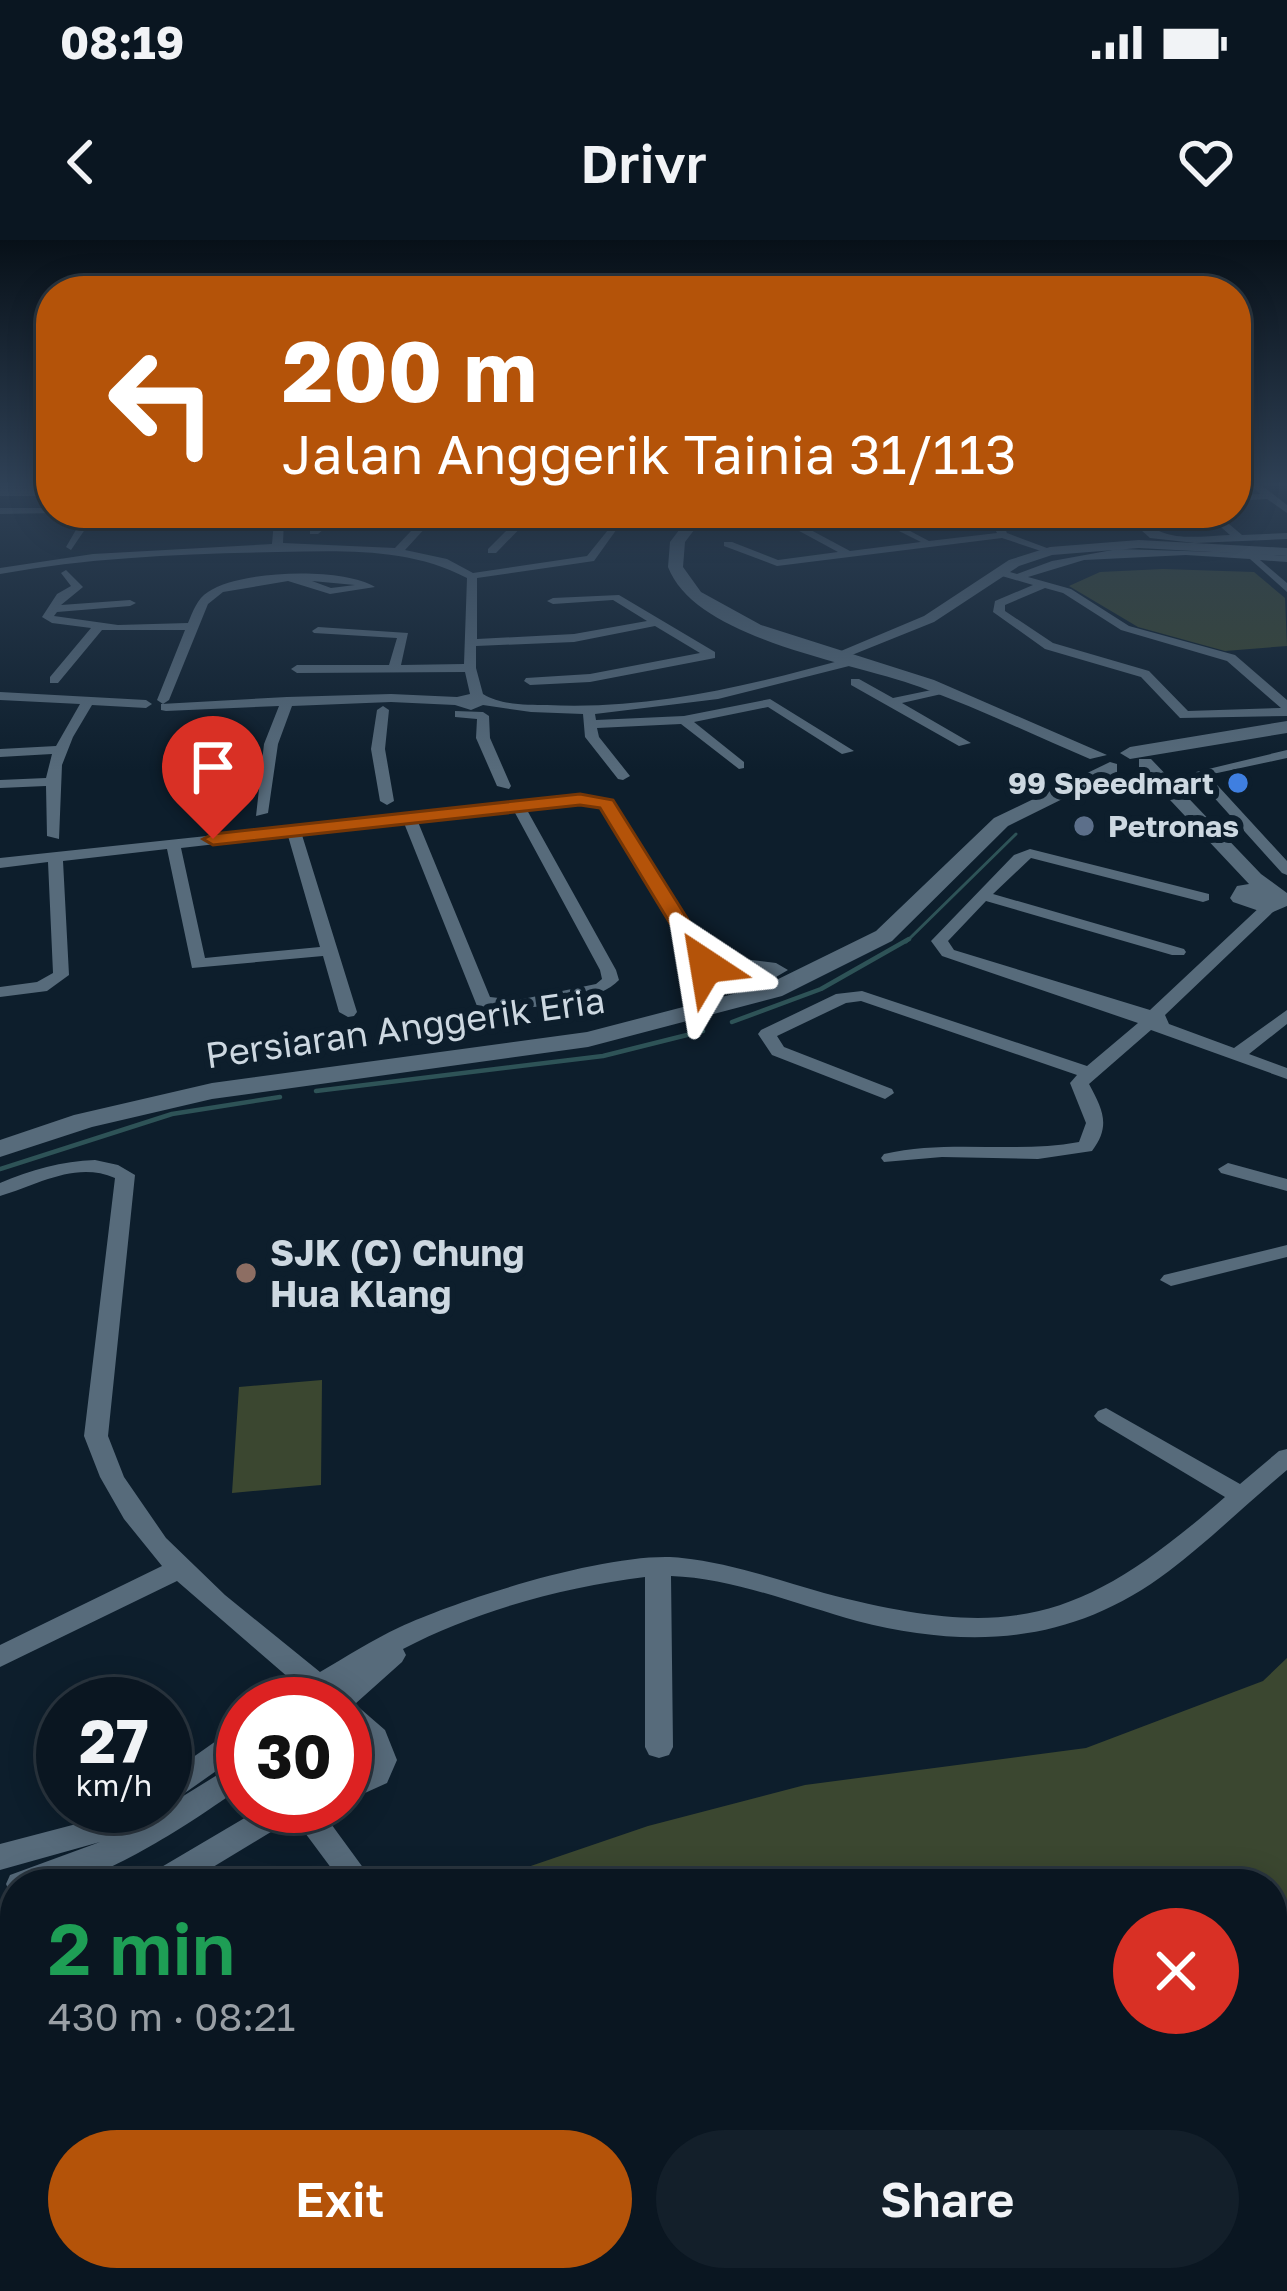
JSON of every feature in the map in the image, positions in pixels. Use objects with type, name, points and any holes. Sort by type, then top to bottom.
[{"type":"main road","points":[[684,580],[686,586],[734,617],[811,644],[886,657],[942,690],[1120,760]]},
{"type":"main road","points":[[702,580],[742,608],[811,644],[861,651],[1120,760]]},
{"type":"main road","points":[[811,644],[818,667],[903,670]]},
{"type":"main road","name":"Persiaran Anggerik Eria","points":[[0,1149],[84,1121],[230,1088],[588,1039],[762,985],[884,936],[1001,821],[1120,760],[1285,719]]},
{"type":"main road","points":[[707,1001],[709,962],[762,985]]},
{"type":"main road","name":"Persiaran Anggerik Eria","points":[[0,1134],[101,1103],[263,1068],[554,1035],[762,985]]},
{"type":"street","points":[[51,609],[77,587],[71,580]]},
{"type":"street","points":[[165,703],[206,597],[218,589],[299,580],[356,580],[370,587],[330,591],[299,580]]},
{"type":"street","points":[[472,580],[470,668],[481,699]]},
{"type":"street","points":[[286,705],[481,699],[589,707],[714,697],[770,686],[861,651],[929,619],[988,580]]},
{"type":"street","points":[[1032,580],[1067,591],[1125,628],[1231,658],[1285,719]]},
{"type":"street","points":[[1045,584],[999,603],[999,613],[1049,646],[1145,674],[1185,715],[1285,719]]},
{"type":"street","points":[[530,682],[590,678],[711,655],[615,597],[553,601]]},
{"type":"street","points":[[51,609],[130,603]]},
{"type":"street","points":[[51,609],[52,620],[98,627],[195,626]]},
{"type":"street","points":[[470,643],[574,638],[655,622]]},
{"type":"street","points":[[54,680],[98,627]]},
{"type":"street","points":[[317,631],[404,635],[394,668]]},
{"type":"street","points":[[714,697],[755,680],[818,667]]},
{"type":"street","points":[[297,669],[470,668]]},
{"type":"street","points":[[755,680],[770,686]]},
{"type":"street","points":[[855,682],[964,743]]},
{"type":"street","points":[[888,703],[942,690]]},
{"type":"street","points":[[0,696],[483,716],[483,738],[504,786]]},
{"type":"street","points":[[54,836],[50,782],[56,750],[87,703]]},
{"type":"street","points":[[589,724],[683,720],[770,703],[847,751]]},
{"type":"street","points":[[261,813],[271,744],[286,705]]},
{"type":"street","points":[[589,707],[592,737],[622,776]]},
{"type":"street","points":[[383,710],[378,748],[388,800]]},
{"type":"street","points":[[683,720],[739,765]]},
{"type":"street","points":[[0,753],[56,750]]},
{"type":"street","points":[[1280,755],[1199,773],[1287,870]]},
{"type":"street","points":[[1120,760],[1206,826],[1278,897]]},
{"type":"street","points":[[1120,760],[1154,791],[1241,897],[1240,940]]},
{"type":"street","points":[[0,784],[50,782]]},
{"type":"street","points":[[0,863],[602,794],[611,798],[606,804],[709,962],[762,985]]},
{"type":"street","points":[[409,818],[480,999],[508,1006],[608,984],[608,970],[518,806]]},
{"type":"street","points":[[1206,826],[1242,823]]},
{"type":"street","points":[[294,831],[348,1012]]},
{"type":"street","points":[[173,844],[198,964],[329,951]]},
{"type":"street","points":[[1203,897],[1047,856],[1019,858],[939,941],[942,950],[1149,1020],[1287,1074]]},
{"type":"street","points":[[0,992],[41,987],[61,975],[55,857]]},
{"type":"street","points":[[984,896],[1178,952]]},
{"type":"street","points":[[1241,897],[1278,897]]},
{"type":"street","points":[[891,1158],[960,1147],[1056,1152],[1085,1147],[1097,1132],[1097,1117],[1079,1083],[1086,1072],[1240,940],[1278,897]]},
{"type":"street","points":[[885,1093],[778,1051],[767,1034],[842,998],[862,996],[1086,1072]]},
{"type":"street","points":[[1234,1056],[1287,1015]]},
{"type":"street","points":[[0,1190],[61,1169],[109,1168],[125,1175],[95,1436],[108,1478],[130,1519],[179,1569],[309,1677]]},
{"type":"street","points":[[1228,1169],[1287,1185]]},
{"type":"street","points":[[1171,1280],[1287,1251]]},
{"type":"street","points":[[1106,1416],[1239,1495]]},
{"type":"street","points":[[358,1677],[425,1628],[658,1566],[916,1623],[1022,1626],[1112,1598],[1182,1548],[1287,1457]]},
{"type":"street","points":[[658,1566],[659,1747]]},
{"type":"street","points":[[0,1657],[179,1569]]},
{"type":"street","points":[[372,1735],[383,1760],[372,1777]]},
{"type":"street","points":[[73,1869],[142,1840],[216,1789]]},
{"type":"street","points":[[0,1857],[88,1833]]},
{"type":"street","points":[[184,1869],[245,1833]]},
{"type":"street","points":[[321,1833],[349,1869]]},
{"type":"green space","points":[[1083,580],[1263,580],[1285,598],[1287,646],[1225,651],[1138,627],[1069,586]]},
{"type":"green space","points":[[322,1380],[321,1485],[232,1493],[239,1387]]},
{"type":"green space","points":[[1287,1658],[1287,1869],[522,1869],[648,1826],[805,1785],[1086,1748],[1263,1681]]},
{"type":"waterway","points":[[906,942],[1016,834]]},
{"type":"waterway","points":[[732,1022],[821,989],[909,939]]},
{"type":"waterway","points":[[316,1091],[603,1056],[703,1031]]},
{"type":"waterway","points":[[0,1169],[172,1114],[280,1097]]},
{"type":"place","name":"99 Speedmart","points":[[1238,783]]},
{"type":"place","name":"Petronas","points":[[1084,826]]},
{"type":"place","name":"SJK (C) Chung Hua Klang","points":[[246,1273]]},
{"type":"route","points":[[213,839],[580,800],[606,804],[706,966]]}]
